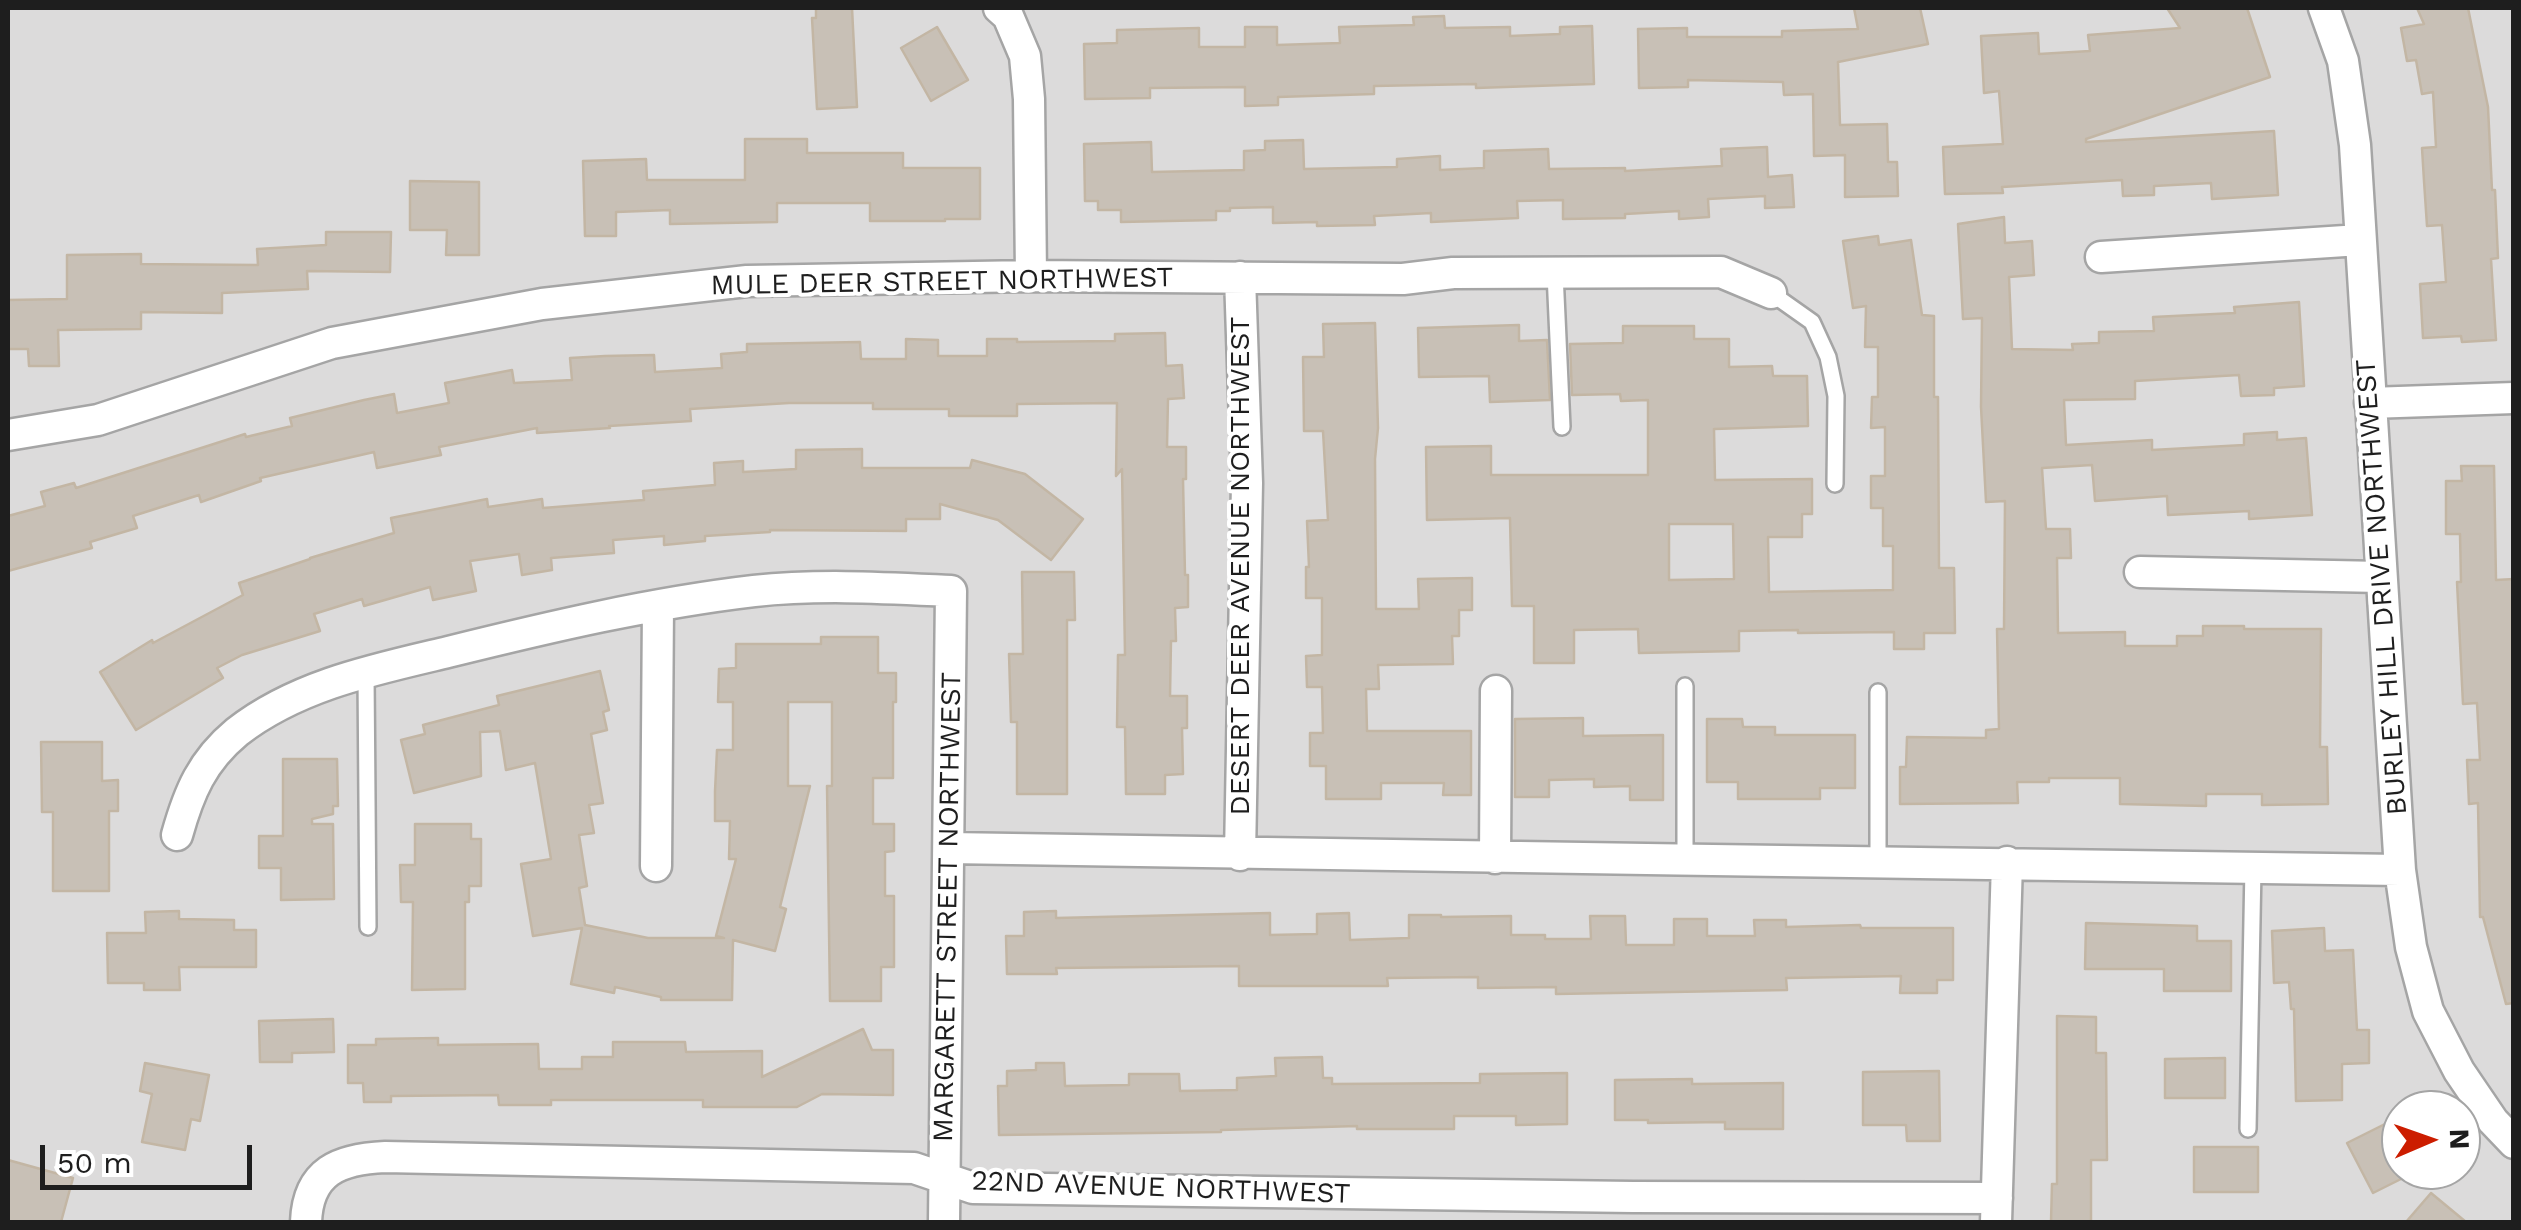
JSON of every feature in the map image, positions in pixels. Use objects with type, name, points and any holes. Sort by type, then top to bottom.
[{"type":"street","name":"BURLEY HILL DRIVE NORTHWEST","points":[[2324,8],[2344,61],[2351,104],[2400,870],[2412,947],[2428,1011],[2458,1071],[2514,1143]]},
{"type":"street","points":[[1009,10],[1025,56],[1029,98],[1031,276]]},
{"type":"street","points":[[2102,256],[2360,240]]},
{"type":"street","name":"MULE DEER STREET NORTHWEST","points":[[8,435],[98,420],[332,343],[542,304],[747,281],[1031,276],[1403,278],[1453,273],[1721,272],[1771,294]]},
{"type":"street","name":"DESERT DEER AVENUE NORTHWEST","points":[[1240,277],[1247,484],[1240,855]]},
{"type":"street","points":[[2370,403],[2514,398]]},
{"type":"street","points":[[2140,572],[2381,577]]},
{"type":"street","name":"MARGARETT STREET NORTHWEST","points":[[658,606],[792,588],[952,590],[944,1222]]},
{"type":"street","points":[[177,835],[187,799],[204,766],[234,734],[264,713],[324,685],[568,623],[658,606],[656,866]]},
{"type":"street","points":[[1495,858],[1496,691]]},
{"type":"street","points":[[949,848],[2400,870]]},
{"type":"street","points":[[1996,1210],[2007,862]]},
{"type":"street","name":"22ND AVENUE NORTHWEST","points":[[306,1222],[313,1192],[323,1177],[336,1165],[356,1158],[914,1168],[973,1188],[1633,1210],[1996,1210]]},
{"type":"lane","points":[[1556,272],[1562,427]]},
{"type":"lane","points":[[1771,294],[1812,322],[1828,357],[1836,396],[1835,484]]},
{"type":"lane","points":[[366,674],[368,926]]},
{"type":"lane","points":[[1685,686],[1685,860]]},
{"type":"lane","points":[[1878,692],[1878,861]]},
{"type":"lane","points":[[2248,1129],[2254,867]]},
{"type":"shaded area","points":[[8,8],[2513,8],[2513,1222],[8,1222]]},
{"type":"building","points":[[816,8],[852,8],[857,107],[817,109],[812,18],[816,18]]},
{"type":"building","points":[[1854,8],[1920,8],[1928,44],[1838,62],[1840,125],[1887,124],[1888,162],[1897,162],[1898,196],[1845,197],[1845,155],[1814,156],[1813,94],[1784,95],[1783,82],[1688,80],[1688,87],[1639,88],[1638,29],[1687,28],[1687,37],[1782,37],[1782,31],[1858,29]]},
{"type":"building","points":[[2167,8],[2247,8],[2270,77],[2086,142],[2274,131],[2278,195],[2212,199],[2211,183],[2154,186],[2154,195],[2123,196],[2122,180],[2002,187],[2003,193],[1945,194],[1943,147],[2003,144],[1999,91],[1984,93],[1981,36],[2038,33],[2039,54],[2090,51],[2088,35],[2180,28]]},
{"type":"building","points":[[2417,8],[2468,8],[2488,107],[2495,190],[2498,258],[2491,259],[2496,340],[2462,342],[2461,336],[2423,338],[2420,284],[2446,282],[2442,225],[2427,226],[2422,148],[2436,147],[2433,92],[2422,94],[2416,60],[2407,61],[2401,28],[2424,24]]},
{"type":"building","points":[[1444,16],[1445,28],[1510,27],[1510,36],[1560,34],[1560,27],[1592,26],[1594,84],[1374,86],[1374,94],[1278,97],[1278,105],[1245,106],[1245,87],[1150,88],[1150,98],[1085,99],[1084,44],[1117,43],[1117,30],[1199,28],[1199,47],[1245,47],[1245,27],[1277,27],[1277,45],[1340,43],[1339,27],[1414,25],[1413,17]]},
{"type":"building","points":[[937,27],[968,80],[931,101],[901,48]]},
{"type":"building","points":[[745,139],[807,139],[807,153],[903,153],[903,168],[980,168],[980,219],[870,221],[870,203],[777,203],[777,222],[670,224],[670,210],[616,212],[616,236],[585,236],[583,161],[646,159],[647,180],[745,180]]},
{"type":"building","points":[[1303,140],[1304,169],[1397,167],[1397,159],[1440,156],[1440,170],[1484,168],[1484,151],[1548,149],[1549,169],[1625,171],[1722,166],[1721,149],[1767,147],[1768,177],[1792,175],[1794,207],[1765,208],[1765,196],[1708,199],[1709,217],[1679,219],[1679,211],[1625,214],[1625,218],[1563,219],[1563,200],[1517,201],[1518,218],[1431,222],[1431,213],[1374,216],[1375,225],[1317,226],[1317,222],[1273,223],[1273,207],[1216,211],[1216,220],[1121,222],[1121,210],[1098,210],[1098,201],[1085,201],[1084,144],[1151,142],[1152,172],[1244,170],[1244,151],[1265,150],[1265,141]]},
{"type":"building","points":[[410,181],[479,182],[479,255],[446,255],[447,230],[410,230]]},
{"type":"building","points":[[2004,217],[2005,243],[2032,241],[2034,275],[2009,277],[2012,349],[2073,350],[2072,344],[2099,343],[2099,332],[2154,331],[2153,317],[2235,313],[2234,307],[2299,302],[2304,386],[2274,388],[2274,395],[2241,396],[2239,375],[2135,381],[2135,399],[2064,400],[2066,445],[2152,440],[2152,450],[2244,445],[2244,434],[2277,432],[2277,440],[2306,438],[2312,515],[2249,519],[2249,511],[2168,515],[2167,496],[2095,501],[2092,465],[2042,468],[2046,529],[2070,529],[2071,558],[2057,558],[2058,633],[2125,632],[2125,646],[2177,646],[2177,636],[2203,636],[2203,626],[2321,629],[2320,747],[2327,747],[2328,804],[2262,805],[2262,794],[2206,794],[2206,806],[2120,804],[2120,778],[2049,778],[2049,782],[2017,782],[2018,803],[1900,804],[1900,767],[1906,767],[1907,737],[1986,738],[1986,730],[1999,729],[1997,629],[2004,629],[2005,501],[1986,502],[1982,318],[1963,319],[1958,224]]},
{"type":"building","points":[[326,232],[391,232],[390,272],[307,271],[308,289],[222,293],[222,313],[141,312],[141,329],[58,330],[59,366],[29,366],[28,349],[8,349],[8,300],[67,299],[67,255],[141,254],[141,264],[258,265],[257,249],[326,245]]},
{"type":"building","points":[[1878,236],[1879,245],[1911,240],[1922,315],[1934,316],[1939,568],[1954,568],[1955,633],[1924,633],[1924,649],[1894,649],[1894,632],[1739,631],[1739,651],[1639,653],[1638,629],[1574,630],[1574,663],[1534,663],[1534,606],[1512,606],[1510,518],[1427,520],[1426,447],[1491,446],[1491,475],[1648,475],[1648,400],[1621,401],[1620,394],[1572,395],[1570,344],[1623,343],[1623,326],[1694,326],[1694,339],[1729,339],[1729,367],[1772,366],[1773,376],[1807,376],[1808,426],[1714,429],[1715,480],[1812,479],[1812,514],[1802,514],[1802,537],[1768,537],[1769,592],[1893,590],[1893,546],[1883,546],[1883,508],[1871,508],[1871,476],[1885,476],[1885,427],[1871,428],[1872,397],[1878,397],[1878,347],[1865,347],[1866,306],[1853,308],[1843,241]],"holes":[[[1669,524],[1733,524],[1734,579],[1669,580]]]},
{"type":"building","points":[[1375,323],[1376,609],[1419,609],[1418,579],[1472,578],[1472,610],[1459,610],[1459,636],[1452,636],[1453,664],[1378,665],[1379,689],[1366,689],[1367,731],[1471,731],[1471,795],[1443,795],[1444,783],[1381,783],[1381,799],[1326,799],[1326,766],[1310,766],[1310,733],[1323,733],[1322,687],[1307,687],[1306,656],[1322,655],[1322,598],[1306,598],[1307,521],[1328,520],[1323,431],[1304,431],[1303,357],[1324,357],[1323,324]]},
{"type":"building","points":[[1519,325],[1519,341],[1547,340],[1550,400],[1490,402],[1489,376],[1419,377],[1418,328]]},
{"type":"building","points":[[1165,333],[1166,366],[1182,365],[1184,398],[1168,399],[1167,447],[1186,447],[1183,479],[1188,607],[1175,608],[1176,641],[1171,641],[1170,696],[1187,696],[1187,728],[1182,728],[1183,774],[1165,775],[1165,794],[1126,794],[1125,727],[1117,727],[1118,655],[1125,655],[1122,469],[1116,476],[1117,403],[1017,404],[1017,416],[949,416],[949,409],[873,409],[873,403],[690,409],[691,421],[537,433],[537,428],[439,447],[441,455],[377,468],[374,452],[260,478],[261,481],[201,502],[199,495],[133,516],[137,528],[90,542],[92,548],[8,571],[8,516],[45,506],[41,492],[74,483],[76,488],[245,434],[246,437],[292,426],[290,418],[364,400],[394,394],[397,413],[449,403],[445,383],[512,370],[514,383],[572,380],[570,358],[605,356],[654,355],[655,372],[722,368],[721,354],[747,352],[747,344],[860,342],[861,359],[906,359],[906,339],[938,340],[938,356],[987,356],[987,339],[1115,341],[1115,334]]},
{"type":"building","points":[[862,449],[862,468],[970,468],[972,460],[1025,474],[1083,519],[1051,560],[998,520],[940,504],[940,519],[906,519],[906,531],[770,530],[705,536],[705,541],[664,545],[664,536],[613,540],[614,553],[551,558],[552,570],[522,575],[519,554],[470,561],[476,591],[433,600],[430,587],[364,606],[362,599],[314,614],[320,631],[242,655],[217,668],[223,678],[136,730],[100,672],[152,640],[153,643],[243,595],[239,583],[394,533],[391,518],[487,499],[488,507],[542,499],[543,508],[644,500],[643,491],[715,485],[714,463],[743,461],[743,472],[796,469],[796,450]]},
{"type":"building","points":[[2461,466],[2494,466],[2496,580],[2514,579],[2514,1003],[2506,1004],[2480,917],[2478,803],[2469,804],[2467,760],[2480,760],[2477,703],[2463,704],[2457,582],[2461,582],[2460,534],[2446,534],[2446,481],[2462,481]]},
{"type":"building","points":[[1022,572],[1074,572],[1075,620],[1067,620],[1067,794],[1017,794],[1017,722],[1011,722],[1009,654],[1023,654]]},
{"type":"building","points":[[821,637],[878,637],[878,673],[896,673],[893,778],[873,778],[873,824],[894,824],[894,851],[885,852],[885,896],[894,896],[894,967],[881,967],[881,1001],[830,1001],[827,786],[832,786],[832,702],[788,702],[788,786],[810,786],[780,907],[786,909],[775,951],[733,940],[732,1000],[661,1000],[615,987],[614,993],[571,984],[582,928],[533,936],[521,864],[551,859],[535,763],[506,770],[500,731],[480,732],[481,776],[414,793],[401,740],[425,734],[423,725],[499,705],[497,696],[600,671],[609,710],[603,712],[607,730],[591,734],[603,803],[589,805],[594,833],[579,835],[587,886],[579,888],[585,925],[648,938],[724,938],[716,936],[736,859],[729,859],[730,821],[715,821],[717,750],[733,750],[733,702],[718,702],[719,669],[736,668],[736,644],[821,644]]},
{"type":"building","points":[[1583,718],[1583,736],[1663,735],[1663,800],[1630,800],[1630,786],[1594,787],[1594,779],[1549,780],[1549,797],[1515,797],[1515,719]]},
{"type":"building","points":[[1707,719],[1742,719],[1743,727],[1775,727],[1775,735],[1855,735],[1855,788],[1820,788],[1820,799],[1738,799],[1738,782],[1707,782]]},
{"type":"building","points":[[41,742],[102,742],[102,781],[118,780],[118,811],[109,811],[109,891],[53,891],[53,812],[42,812]]},
{"type":"building","points":[[283,759],[337,759],[338,806],[333,806],[333,814],[312,819],[312,824],[333,824],[334,899],[281,900],[281,868],[259,868],[259,836],[283,836]]},
{"type":"building","points":[[415,824],[471,824],[471,839],[481,839],[481,886],[469,886],[469,902],[465,902],[465,989],[412,990],[413,902],[401,902],[400,865],[415,865]]},
{"type":"building","points":[[179,911],[179,919],[234,920],[234,930],[256,930],[256,967],[179,967],[180,990],[144,990],[144,983],[108,983],[107,933],[146,933],[145,912]]},
{"type":"building","points":[[1056,911],[1056,918],[1270,913],[1270,935],[1317,934],[1317,914],[1349,913],[1350,940],[1409,938],[1409,915],[1511,916],[1511,935],[1545,935],[1545,939],[1591,939],[1590,916],[1625,916],[1626,945],[1674,945],[1674,919],[1707,919],[1707,936],[1755,936],[1754,920],[1786,920],[1786,927],[1953,928],[1953,980],[1937,980],[1937,993],[1900,993],[1901,976],[1786,978],[1787,990],[1556,994],[1556,987],[1478,988],[1478,977],[1387,978],[1388,986],[1239,986],[1239,966],[1056,968],[1057,974],[1007,974],[1006,936],[1024,936],[1024,912]]},
{"type":"building","points":[[2086,923],[2197,926],[2197,941],[2231,941],[2231,991],[2164,991],[2164,969],[2085,969]]},
{"type":"building","points":[[2324,928],[2325,951],[2353,950],[2357,1030],[2369,1030],[2369,1063],[2342,1064],[2342,1100],[2296,1101],[2294,1009],[2289,982],[2274,983],[2272,931]]},
{"type":"building","points":[[2057,1016],[2096,1017],[2096,1053],[2106,1053],[2107,1160],[2091,1160],[2091,1222],[2051,1222],[2052,1184],[2057,1184]]},
{"type":"building","points":[[333,1019],[334,1052],[292,1053],[292,1062],[260,1062],[259,1021]]},
{"type":"building","points":[[863,1029],[872,1050],[893,1050],[893,1095],[822,1094],[797,1107],[703,1107],[703,1100],[551,1100],[551,1105],[499,1105],[498,1095],[391,1096],[391,1102],[364,1102],[363,1083],[348,1083],[348,1045],[376,1045],[376,1039],[438,1038],[438,1045],[538,1044],[539,1069],[582,1069],[582,1057],[613,1057],[613,1042],[685,1042],[686,1052],[762,1051],[762,1077]]},
{"type":"building","points":[[1322,1057],[1323,1078],[1332,1078],[1332,1084],[1480,1083],[1480,1074],[1567,1073],[1567,1124],[1516,1125],[1516,1116],[1454,1116],[1454,1129],[1357,1126],[999,1135],[998,1086],[1007,1086],[1007,1071],[1036,1070],[1036,1063],[1064,1063],[1065,1086],[1129,1085],[1129,1074],[1179,1074],[1180,1091],[1237,1090],[1237,1078],[1276,1076],[1275,1058]]},
{"type":"building","points":[[2225,1058],[2225,1098],[2165,1098],[2165,1059]]},
{"type":"building","points":[[145,1063],[209,1075],[200,1121],[191,1119],[185,1150],[142,1142],[152,1094],[140,1091]]},
{"type":"building","points":[[1939,1071],[1940,1141],[1907,1141],[1906,1125],[1863,1125],[1863,1072]]},
{"type":"building","points":[[1692,1079],[1692,1084],[1783,1083],[1783,1129],[1725,1129],[1725,1122],[1615,1120],[1615,1080]]},
{"type":"building","points":[[2381,1126],[2381,1189],[2373,1193],[2347,1143]]},
{"type":"building","points":[[2194,1147],[2258,1147],[2258,1192],[2194,1192]]},
{"type":"building","points":[[8,1160],[73,1178],[61,1222],[8,1222]]},
{"type":"building","points":[[2431,1193],[2466,1222],[2406,1222]]}]
